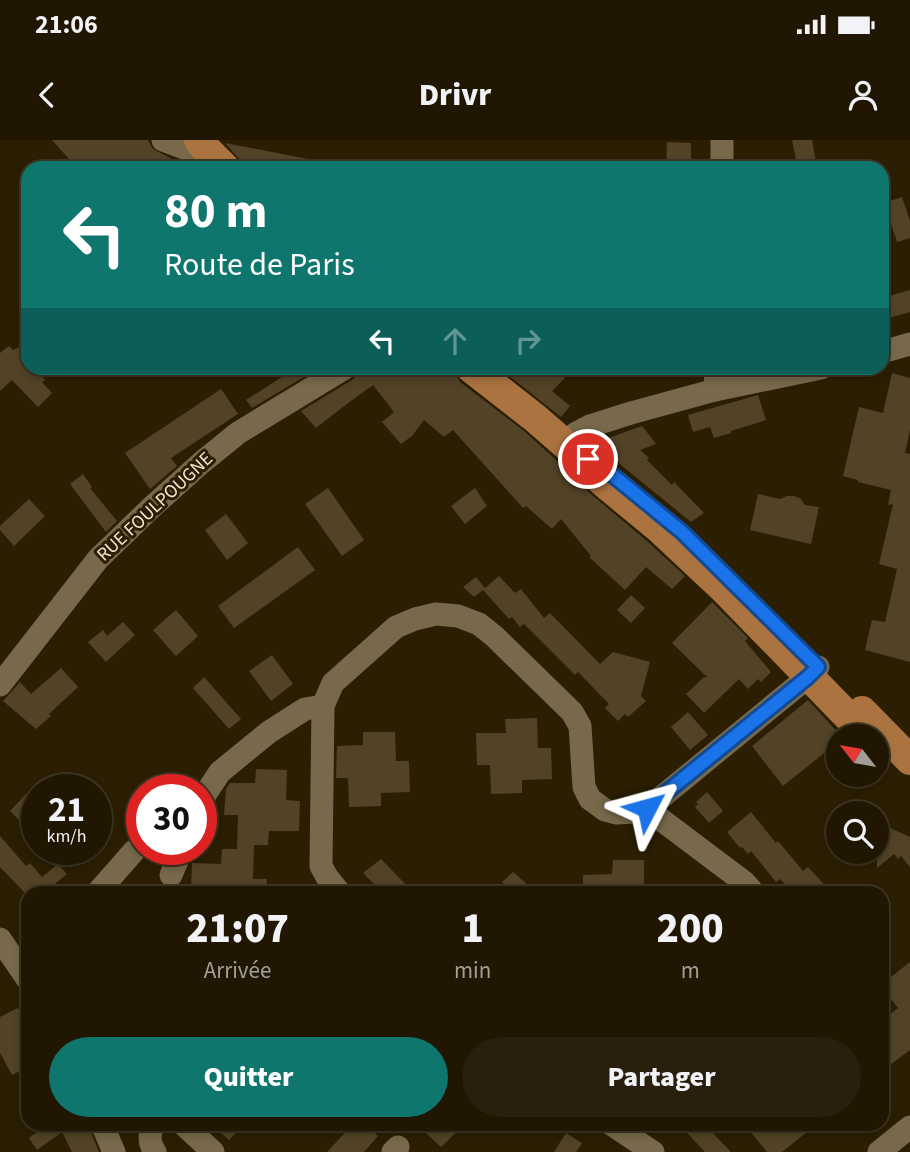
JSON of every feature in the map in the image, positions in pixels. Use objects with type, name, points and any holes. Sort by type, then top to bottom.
[{"type":"main road","points":[[480,375],[535,418],[603,482],[710,568],[813,672],[910,760]]},
{"type":"main road","points":[[813,672],[857,724]]},
{"type":"main road","points":[[889,759],[910,781]]},
{"type":"street","points":[[163,140],[184,148],[210,152]]},
{"type":"street","points":[[722,140],[722,161]]},
{"type":"street","points":[[889,350],[910,344]]},
{"type":"street","name":"RUE FOULPOUGNE","points":[[0,685],[97,559],[153,506],[238,433],[333,375]]},
{"type":"street","points":[[565,445],[590,426],[715,379],[754,375]]},
{"type":"street","points":[[334,886],[321,866],[323,706],[333,683],[396,626],[436,614],[458,616],[479,624],[494,636],[572,712],[580,726],[584,787],[590,799],[605,810],[617,813],[636,812],[647,808],[813,672]]},
{"type":"street","points":[[217,776],[269,732],[305,709],[323,706]]},
{"type":"street","points":[[647,808],[748,886]]},
{"type":"street","points":[[103,886],[126,860]]},
{"type":"street","points":[[171,875],[175,865]]},
{"type":"street","points":[[0,939],[21,970]]},
{"type":"street","points":[[878,1152],[910,1127]]},
{"type":"street","points":[[105,1131],[114,1152]]},
{"type":"street","points":[[151,1131],[150,1144],[155,1152]]},
{"type":"street","points":[[190,1131],[213,1152]]},
{"type":"street","points":[[622,1131],[653,1152]]},
{"type":"building","points":[[52,140],[148,140],[153,149],[175,161],[71,161]]},
{"type":"building","points":[[792,140],[812,140],[816,161],[796,161]]},
{"type":"building","points":[[667,142],[691,143],[691,161],[666,161]]},
{"type":"building","points":[[225,143],[318,161],[241,161]]},
{"type":"building","points":[[902,197],[910,221],[910,238],[897,242],[889,218],[889,201]]},
{"type":"building","points":[[910,290],[910,312],[889,318],[889,296]]},
{"type":"building","points":[[9,346],[13,350],[21,346],[21,375],[40,375],[45,380],[42,382],[52,393],[38,407],[12,380],[0,391],[0,353]]},
{"type":"building","points":[[892,373],[910,378],[910,430],[905,453],[910,454],[910,662],[865,650],[872,620],[885,622],[897,569],[879,564],[893,504],[888,505],[891,490],[843,476],[859,407],[883,413]]},
{"type":"building","points":[[285,375],[307,375],[252,408],[246,400]]},
{"type":"building","points":[[357,375],[456,375],[460,382],[524,431],[685,576],[672,589],[646,567],[625,590],[589,557],[591,556],[561,519],[552,529],[526,506],[523,508],[453,430],[444,437],[424,420],[412,436],[401,444],[382,422],[394,412],[373,385],[316,428],[301,411]]},
{"type":"building","points":[[508,375],[562,375],[565,378],[552,391],[570,406],[561,417]]},
{"type":"building","points":[[221,389],[238,414],[171,458],[177,466],[150,489],[125,453]]},
{"type":"building","points":[[758,395],[766,420],[714,438],[710,427],[693,432],[688,415]]},
{"type":"building","points":[[642,426],[656,444],[640,450],[649,458],[647,460],[672,485],[674,482],[704,513],[691,522],[594,443]]},
{"type":"building","points":[[83,474],[92,487],[90,488],[117,521],[106,532],[70,484]]},
{"type":"building","points":[[328,488],[364,540],[342,556],[305,504]]},
{"type":"building","points":[[475,488],[487,506],[465,524],[451,506]]},
{"type":"building","points":[[758,494],[780,499],[794,496],[801,499],[805,505],[819,507],[811,544],[750,530]]},
{"type":"building","points":[[29,499],[45,516],[14,546],[0,530],[0,526]]},
{"type":"building","points":[[226,514],[248,543],[227,560],[205,530]]},
{"type":"building","points":[[298,547],[315,570],[234,628],[218,606]]},
{"type":"building","points":[[499,576],[515,593],[521,589],[544,618],[550,613],[600,664],[613,652],[650,662],[641,696],[646,701],[628,717],[625,714],[618,721],[605,708],[609,704],[578,672],[575,675],[524,624],[520,627],[512,617],[509,619],[483,590],[474,597],[463,587],[476,577],[485,588]]},
{"type":"building","points":[[631,595],[645,608],[631,623],[617,610]]},
{"type":"building","points":[[712,602],[748,638],[745,641],[771,672],[748,689],[739,679],[704,713],[686,694],[704,677],[708,678],[672,643]]},
{"type":"building","points":[[176,610],[198,636],[176,656],[153,630]]},
{"type":"building","points":[[123,622],[135,635],[106,662],[88,642],[103,630],[107,636]]},
{"type":"building","points":[[272,655],[293,684],[271,701],[249,671]]},
{"type":"building","points":[[61,668],[78,687],[36,729],[3,701],[20,682],[31,694]]},
{"type":"building","points":[[204,677],[241,719],[229,729],[193,688]]},
{"type":"building","points":[[808,700],[830,724],[826,724],[826,752],[783,786],[752,746]]},
{"type":"building","points":[[688,712],[708,735],[690,750],[671,727]]},
{"type":"building","points":[[537,718],[538,748],[551,748],[552,779],[522,780],[522,793],[491,794],[490,765],[477,765],[476,733],[506,733],[505,719]]},
{"type":"building","points":[[363,732],[395,732],[396,761],[409,761],[410,792],[381,793],[381,806],[349,807],[348,778],[336,778],[337,746],[363,745]]},
{"type":"building","points":[[256,769],[287,770],[286,800],[300,801],[299,831],[269,831],[268,845],[254,845],[253,879],[267,879],[266,886],[191,886],[192,865],[221,864],[222,849],[237,849],[238,815],[224,815],[226,789],[230,783],[255,783]]},
{"type":"building","points":[[707,792],[723,811],[709,823],[695,807],[698,804],[696,802]]},
{"type":"building","points":[[21,799],[21,820],[10,811]]},
{"type":"building","points":[[751,812],[803,871],[808,867],[825,886],[786,886],[780,879],[776,882],[751,851],[748,854],[740,848],[727,832]]},
{"type":"building","points":[[889,827],[910,837],[910,867],[901,856],[898,859],[894,854],[889,858]]},
{"type":"building","points":[[0,836],[21,860],[21,865],[32,865],[42,877],[57,865],[67,874],[52,886],[21,886],[21,889],[0,867]]},
{"type":"building","points":[[381,859],[407,886],[376,886],[363,873]]},
{"type":"building","points":[[613,860],[644,860],[644,886],[583,886],[583,875],[612,874]]},
{"type":"building","points":[[513,872],[529,886],[506,886],[502,882]]},
{"type":"building","points":[[910,962],[910,1050],[889,1066],[889,1015],[898,1008],[889,997],[889,978]]},
{"type":"building","points":[[18,1008],[21,1013],[21,1070],[12,1075],[0,1053],[0,1017]]},
{"type":"building","points":[[38,1131],[91,1131],[99,1152],[72,1152],[62,1132],[37,1150],[29,1138]]},
{"type":"building","points":[[219,1131],[237,1131],[229,1140]]},
{"type":"building","points":[[346,1131],[373,1131],[378,1136],[364,1152],[327,1152]]},
{"type":"building","points":[[424,1131],[458,1131],[441,1147]]},
{"type":"building","points":[[686,1131],[711,1131],[731,1152],[705,1152]]},
{"type":"building","points":[[750,1131],[808,1131],[782,1152],[767,1152]]},
{"type":"building","points":[[566,1133],[582,1143],[576,1152],[554,1152]]},
{"type":"route","points":[[588,459],[610,473],[682,532],[818,667],[647,808]]}]
